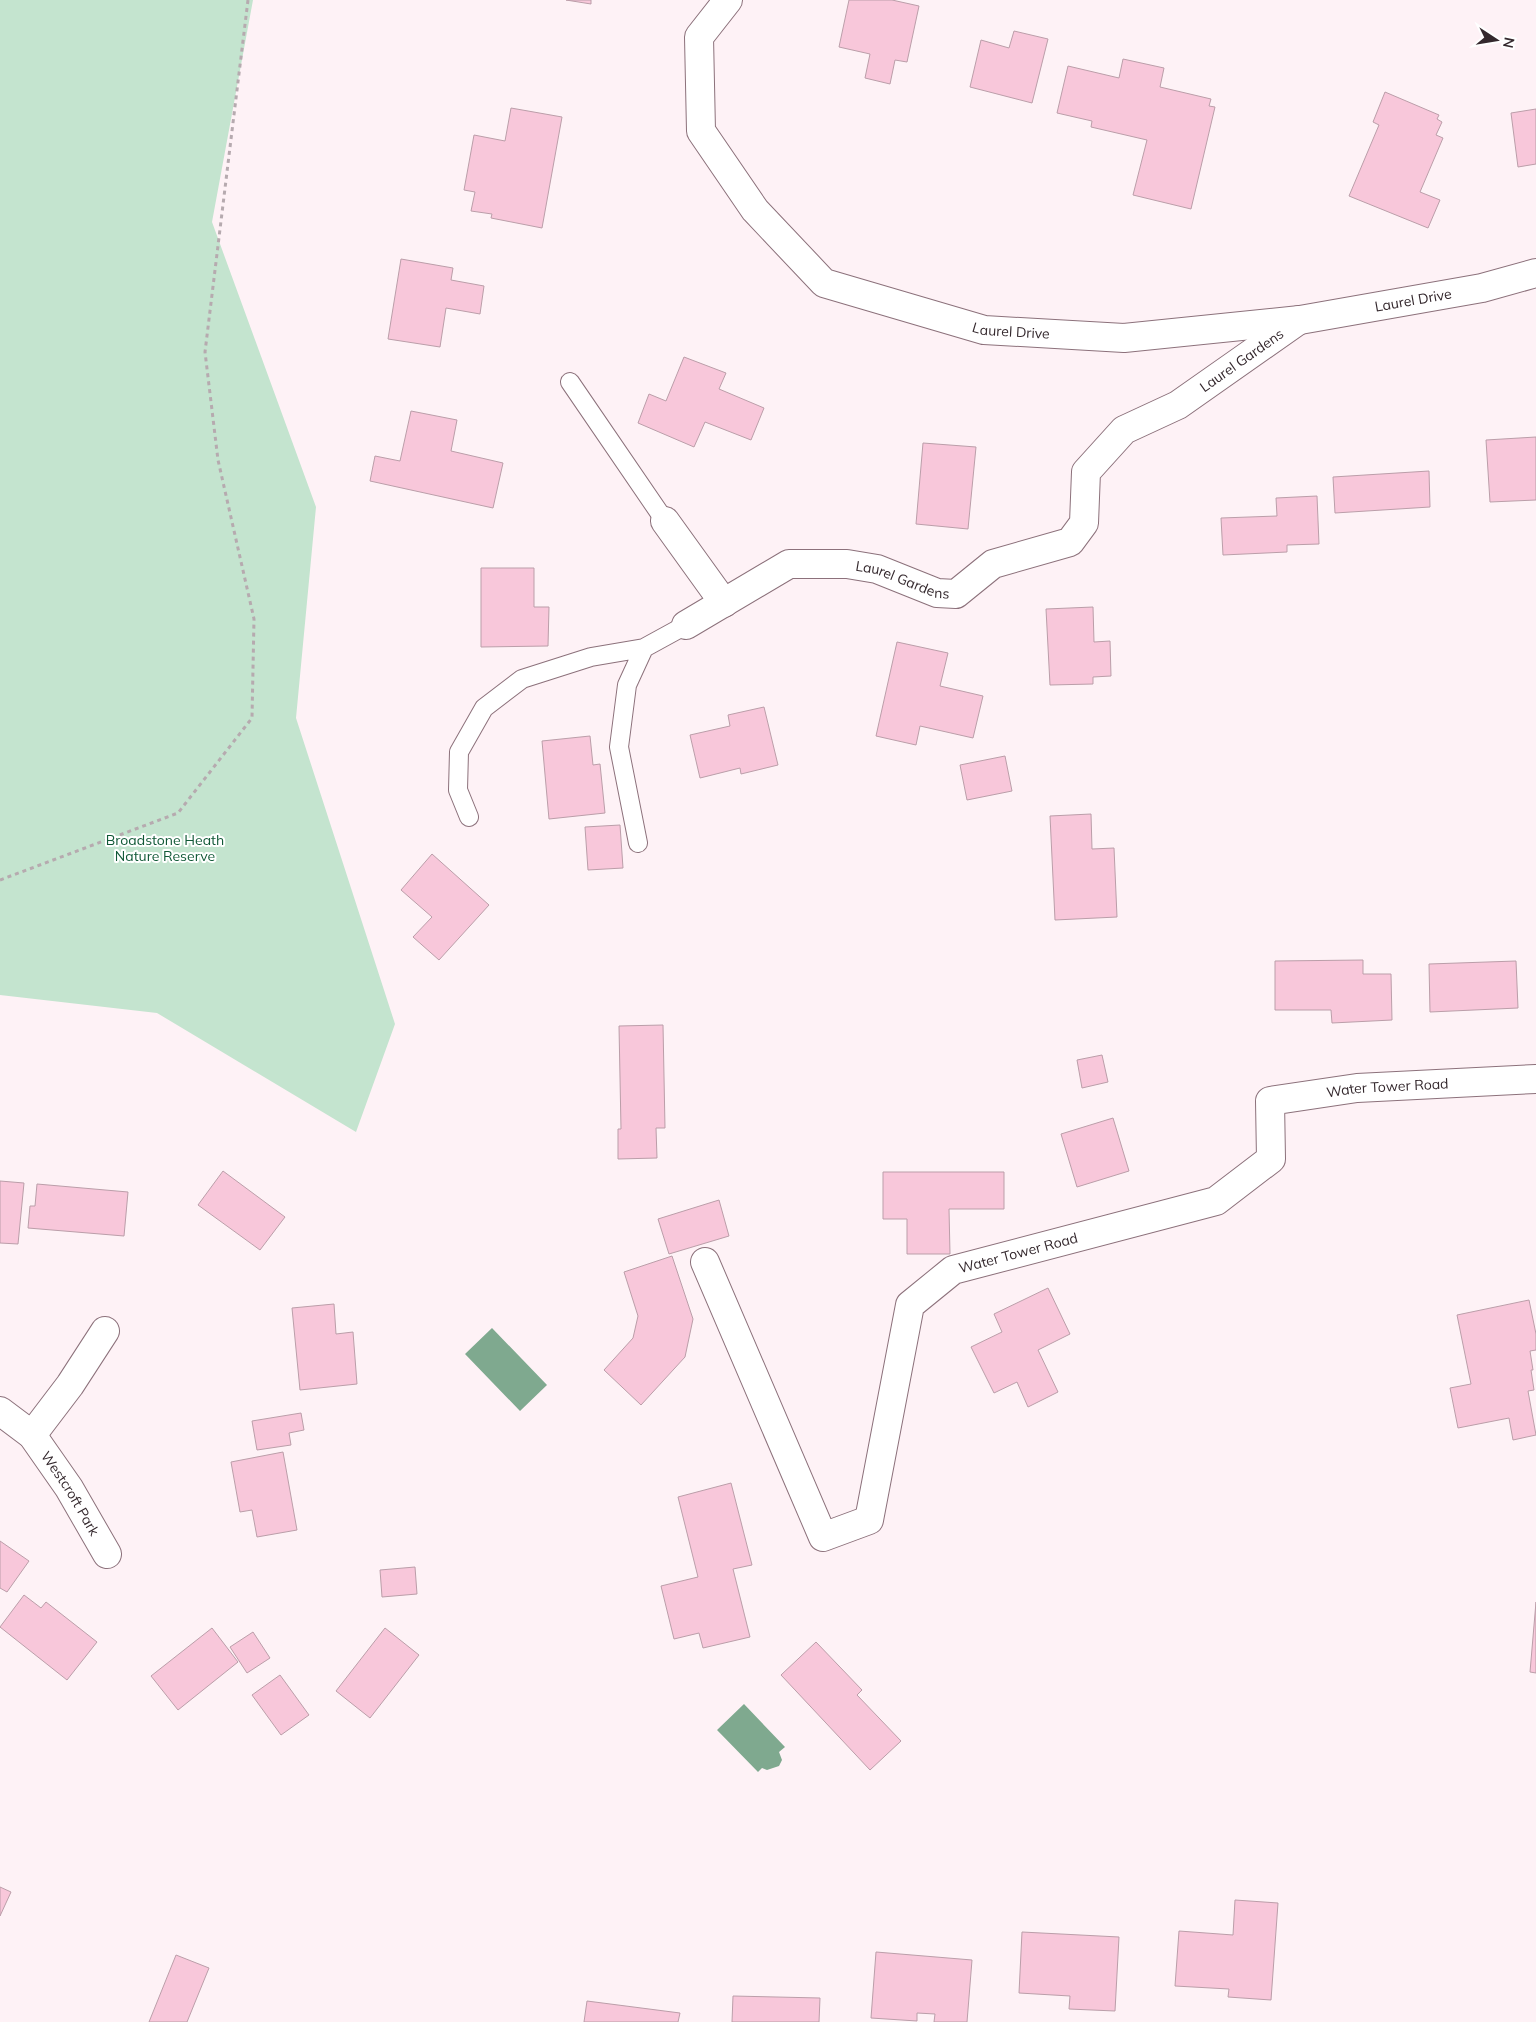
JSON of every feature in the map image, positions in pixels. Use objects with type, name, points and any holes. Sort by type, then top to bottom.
[{"type":"street","name":"Laurel Drive","points":[[728,0],[699,37],[701,131],[755,210],[824,282],[984,330],[1124,338],[1300,320],[1482,288],[1536,273]]},
{"type":"street","name":"Laurel Gardens","points":[[686,625],[789,564],[847,564],[877,569],[937,593],[956,594],[994,564],[1070,542],[1084,523],[1086,472],[1124,430],[1178,405],[1300,320]]},
{"type":"street","points":[[666,520],[724,603]]},
{"type":"street","name":"Water Tower Road","points":[[705,1262],[823,1537],[869,1520],[910,1305],[953,1270],[1216,1200],[1271,1158],[1270,1100],[1357,1088],[1536,1079]]},
{"type":"street","points":[[32,1436],[70,1385],[105,1331]]},
{"type":"street","name":"Westcroft Park","points":[[0,1411],[32,1436],[69,1488],[107,1554]]},
{"type":"lane","points":[[570,382],[666,520]]},
{"type":"lane","points":[[469,817],[458,790],[459,752],[484,708],[522,679],[591,657],[644,648],[686,625]]},
{"type":"lane","points":[[638,843],[618,747],[627,686],[644,648]]},
{"type":"path","points":[[0,880],[178,813],[252,718],[254,619],[218,460],[205,352],[248,0]]},
{"type":"green space","name":"Broadstone Heath Nature Reserve","points":[[0,0],[253,0],[212,222],[316,507],[296,718],[395,1024],[356,1132],[157,1013],[0,995]]},
{"type":"shaded area","points":[[492,1328],[547,1385],[520,1411],[465,1354]]},
{"type":"shaded area","points":[[744,1704],[785,1747],[779,1752],[782,1760],[779,1766],[767,1770],[762,1768],[758,1772],[717,1730]]},
{"type":"building","points":[[566,0],[591,0],[591,4]]},
{"type":"building","points":[[849,0],[892,0],[919,6],[907,62],[895,60],[890,84],[865,78],[870,54],[839,47]]},
{"type":"building","points":[[1014,31],[1048,39],[1032,103],[970,87],[981,40],[1009,48]]},
{"type":"building","points":[[1123,59],[1164,68],[1160,87],[1211,99],[1209,106],[1215,107],[1191,209],[1133,195],[1147,140],[1091,127],[1092,121],[1057,113],[1068,66],[1119,78]]},
{"type":"building","points":[[1385,92],[1439,115],[1437,119],[1442,122],[1436,135],[1443,138],[1420,192],[1440,200],[1428,228],[1349,196],[1379,125],[1373,122]]},
{"type":"building","points":[[511,108],[562,117],[542,228],[491,218],[492,214],[471,211],[475,192],[464,190],[474,135],[505,141]]},
{"type":"building","points":[[1536,109],[1536,164],[1518,167],[1511,113]]},
{"type":"building","points":[[401,259],[453,268],[451,280],[484,286],[480,314],[446,308],[440,347],[388,339]]},
{"type":"building","points":[[684,357],[726,373],[719,389],[764,408],[751,440],[705,422],[694,447],[638,423],[649,394],[666,401]]},
{"type":"building","points":[[411,411],[457,420],[451,451],[503,463],[493,508],[370,481],[375,456],[400,461]]},
{"type":"building","points":[[1536,437],[1536,500],[1490,502],[1486,440]]},
{"type":"building","points":[[923,443],[976,447],[968,529],[916,524]]},
{"type":"building","points":[[1429,471],[1430,507],[1335,513],[1333,477]]},
{"type":"building","points":[[1317,496],[1319,544],[1287,545],[1287,552],[1223,555],[1221,518],[1277,516],[1276,498]]},
{"type":"building","points":[[481,568],[534,568],[534,607],[549,607],[548,646],[481,647]]},
{"type":"building","points":[[1093,607],[1094,642],[1110,641],[1111,676],[1093,677],[1093,684],[1050,685],[1046,609]]},
{"type":"building","points":[[897,642],[948,653],[940,686],[983,696],[973,738],[920,726],[916,745],[876,736]]},
{"type":"building","points":[[764,707],[778,765],[741,774],[740,768],[700,778],[690,735],[730,726],[728,715]]},
{"type":"building","points":[[590,736],[593,765],[600,764],[605,813],[549,819],[542,741]]},
{"type":"building","points":[[1005,756],[1012,791],[967,800],[960,765]]},
{"type":"building","points":[[1091,814],[1092,849],[1114,848],[1117,917],[1055,920],[1050,816]]},
{"type":"building","points":[[620,825],[623,868],[588,870],[585,827]]},
{"type":"building","points":[[432,854],[489,905],[439,960],[413,937],[432,917],[401,890]]},
{"type":"building","points":[[1363,960],[1363,974],[1391,974],[1392,1020],[1332,1023],[1331,1010],[1275,1010],[1275,961]]},
{"type":"building","points":[[1516,961],[1518,1008],[1430,1012],[1429,964]]},
{"type":"building","points":[[663,1025],[665,1128],[656,1128],[657,1158],[618,1159],[618,1129],[621,1129],[619,1026]]},
{"type":"building","points":[[1102,1055],[1108,1082],[1082,1088],[1077,1060]]},
{"type":"building","points":[[1113,1118],[1129,1171],[1077,1187],[1061,1134]]},
{"type":"building","points":[[223,1171],[285,1217],[260,1250],[198,1205]]},
{"type":"building","points":[[883,1172],[1004,1172],[1004,1209],[949,1209],[950,1254],[907,1254],[907,1219],[883,1219]]},
{"type":"building","points":[[0,1181],[24,1183],[18,1244],[0,1243]]},
{"type":"building","points":[[37,1184],[128,1192],[124,1236],[28,1228],[30,1206],[35,1206]]},
{"type":"building","points":[[719,1200],[729,1236],[669,1254],[658,1219]]},
{"type":"building","points":[[672,1256],[693,1319],[685,1357],[641,1405],[604,1370],[633,1338],[638,1316],[624,1272]]},
{"type":"building","points":[[1048,1288],[1070,1334],[1038,1350],[1058,1392],[1028,1407],[1017,1382],[994,1393],[971,1347],[1002,1332],[994,1314]]},
{"type":"building","points":[[1529,1300],[1536,1334],[1536,1350],[1530,1351],[1534,1390],[1528,1391],[1536,1435],[1513,1440],[1509,1418],[1458,1428],[1450,1388],[1471,1384],[1457,1315]]},
{"type":"building","points":[[334,1304],[336,1334],[353,1332],[357,1384],[300,1390],[292,1308]]},
{"type":"building","points":[[301,1413],[304,1430],[289,1433],[291,1445],[257,1450],[252,1421]]},
{"type":"building","points":[[283,1452],[297,1530],[257,1537],[252,1510],[240,1512],[231,1462]]},
{"type":"building","points":[[731,1483],[752,1565],[733,1569],[750,1637],[703,1648],[699,1633],[674,1639],[661,1586],[698,1577],[678,1497]]},
{"type":"building","points":[[0,1541],[29,1561],[7,1592],[0,1588]]},
{"type":"building","points":[[415,1567],[417,1594],[382,1597],[380,1570]]},
{"type":"building","points":[[24,1595],[41,1608],[46,1602],[97,1642],[67,1680],[0,1627]]},
{"type":"building","points":[[1536,1602],[1536,1673],[1530,1672]]},
{"type":"building","points":[[212,1628],[238,1662],[178,1710],[151,1676]]},
{"type":"building","points":[[385,1628],[419,1655],[370,1718],[336,1691]]},
{"type":"building","points":[[253,1632],[270,1658],[247,1673],[230,1647]]},
{"type":"building","points":[[816,1642],[862,1690],[857,1695],[901,1741],[870,1770],[781,1675]]},
{"type":"building","points":[[280,1675],[309,1715],[281,1735],[252,1695]]},
{"type":"building","points":[[0,1887],[11,1892],[0,1916]]},
{"type":"building","points":[[1235,1900],[1278,1903],[1271,2000],[1228,1997],[1229,1989],[1175,1986],[1179,1931],[1233,1935]]},
{"type":"building","points":[[1022,1932],[1119,1937],[1115,2011],[1069,2009],[1070,1996],[1019,1993]]},
{"type":"building","points":[[876,1952],[972,1960],[967,2022],[934,2022],[935,2014],[917,2013],[917,2021],[871,2018]]},
{"type":"building","points":[[176,1955],[209,1968],[187,2022],[149,2022]]},
{"type":"building","points":[[733,1996],[820,1998],[819,2022],[732,2022]]},
{"type":"building","points":[[587,2001],[680,2013],[678,2022],[584,2022]]}]
